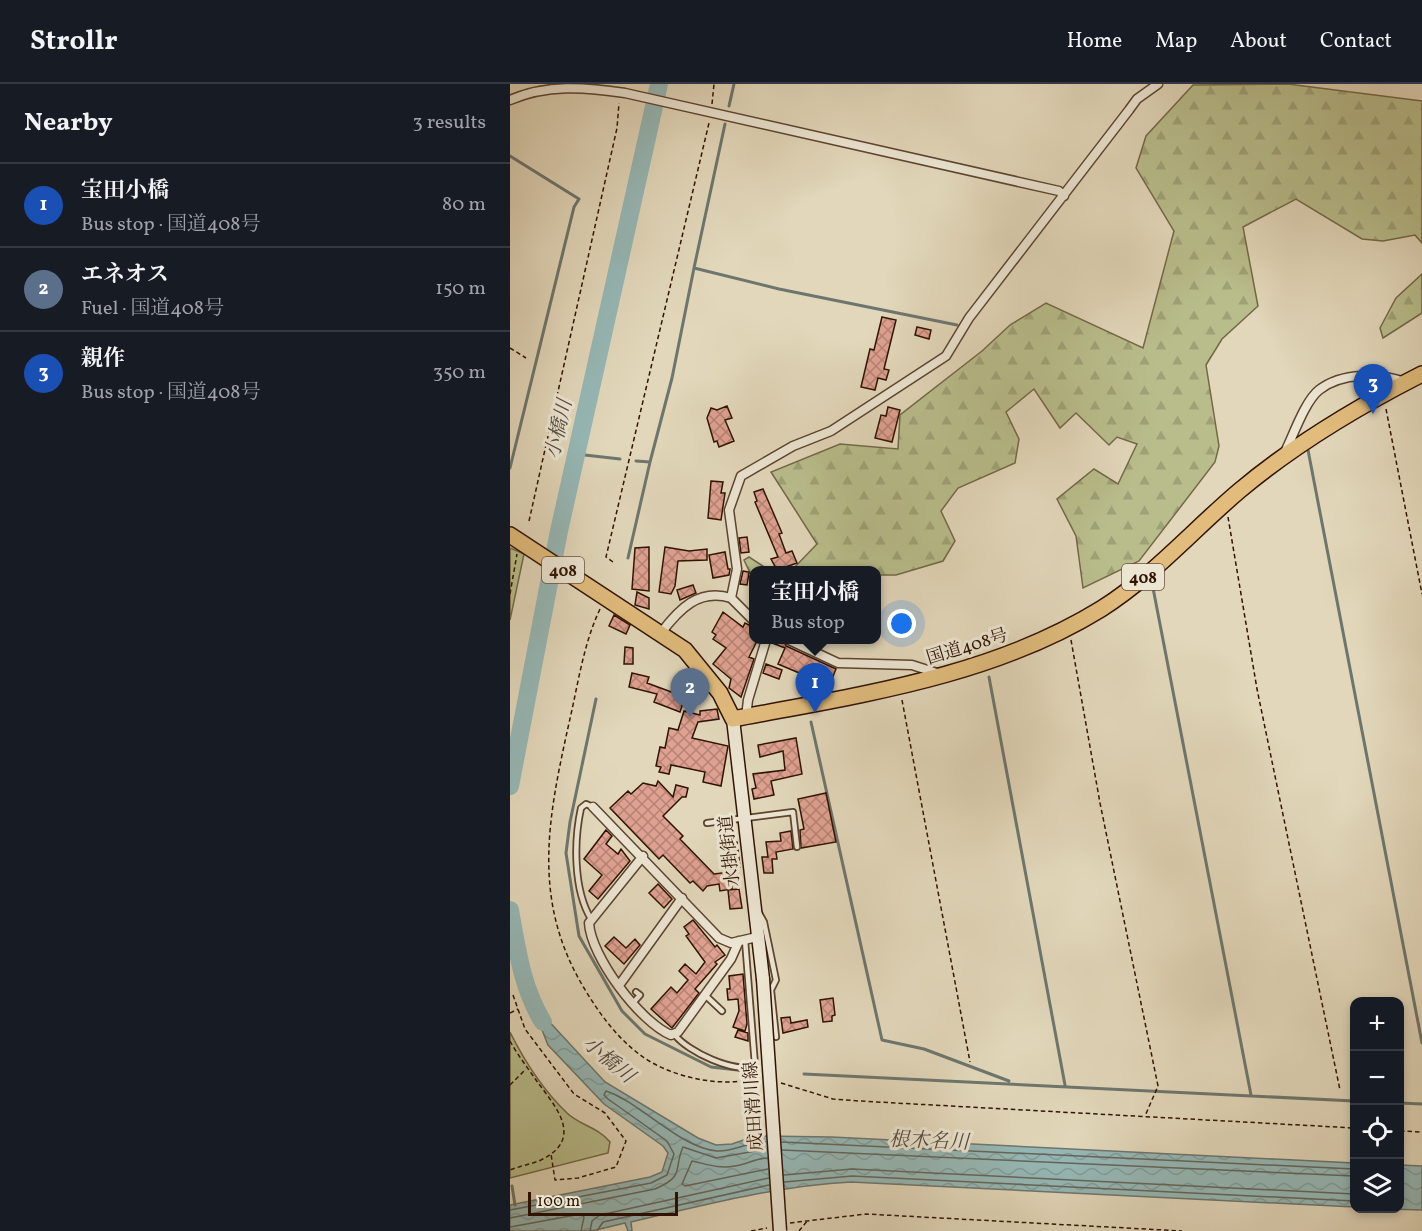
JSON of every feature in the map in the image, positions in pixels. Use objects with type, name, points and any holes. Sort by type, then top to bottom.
[{"type":"highway","name":"国道408号","points":[[740,718],[943,675],[998,659],[1067,628],[1129,590],[1225,504],[1283,456],[1323,428],[1422,374]]},
{"type":"highway","name":"408","points":[[516,543],[661,633],[696,660],[740,718]]},
{"type":"main road","name":"水掛街道","points":[[740,718],[744,819],[753,910],[747,939],[763,979]]},
{"type":"main road","name":"成田滑川線","points":[[763,979],[778,1228]]},
{"type":"street","points":[[731,598],[737,569],[729,510],[741,476],[793,446],[831,431],[946,357],[969,318],[1137,99],[1158,84]]},
{"type":"street","points":[[510,100],[540,88],[576,85],[622,92],[1059,191],[1064,195]]},
{"type":"street","points":[[1283,456],[1302,416],[1318,390],[1348,377],[1393,378],[1406,382]]},
{"type":"street","points":[[661,633],[687,604],[705,595],[731,598],[749,617]]},
{"type":"street","points":[[740,718],[748,700],[765,644]]},
{"type":"street","points":[[799,644],[838,663],[912,665],[943,675]]},
{"type":"street","points":[[593,807],[643,856],[719,938],[731,943],[747,939]]},
{"type":"street","points":[[643,856],[591,919],[589,927],[594,944],[620,984],[633,1003],[656,1026],[675,1035],[736,950],[747,939]]},
{"type":"street","points":[[620,984],[682,898]]},
{"type":"lane","points":[[591,919],[586,907],[574,848],[581,808],[586,804],[593,807]]},
{"type":"lane","points":[[707,823],[793,812],[797,847]]},
{"type":"lane","points":[[753,910],[761,913],[764,922],[776,980],[771,990],[776,1037]]},
{"type":"lane","points":[[675,1035],[706,1057],[730,1066],[752,1067],[755,1065],[747,939]]},
{"type":"lane","points":[[633,1003],[640,995],[636,992]]},
{"type":"lane","points":[[705,995],[722,1011]]},
{"type":"path","points":[[613,562],[606,557],[714,84]]},
{"type":"path","points":[[529,521],[617,128],[622,92]]},
{"type":"path","points":[[510,348],[526,358]]},
{"type":"path","points":[[1383,394],[1422,594]]},
{"type":"path","points":[[1225,504],[1257,688],[1340,1090]]},
{"type":"path","points":[[510,594],[516,543]]},
{"type":"path","points":[[606,598],[587,644],[550,811],[548,872],[558,932],[569,961],[596,1009],[614,1032],[657,1067],[680,1076],[739,1083],[763,1077]]},
{"type":"path","points":[[1067,628],[1158,1086],[1156,1095],[1144,1117]]},
{"type":"path","points":[[899,684],[970,1062]]},
{"type":"path","points":[[513,995],[525,1029],[574,1094],[605,1113],[626,1141],[616,1167],[578,1178],[555,1180],[550,1154]]},
{"type":"path","points":[[510,1013],[518,1009]]},
{"type":"path","points":[[510,1041],[559,1110],[565,1125],[560,1142],[550,1154],[541,1160],[510,1170]]},
{"type":"path","points":[[510,1085],[528,1068]]},
{"type":"path","points":[[781,1083],[833,1099],[1350,1128]]},
{"type":"path","points":[[1404,1131],[1422,1132]]},
{"type":"path","points":[[751,1231],[778,1228],[809,1220],[866,1214],[1182,1231]]},
{"type":"path","points":[[799,1231],[809,1220]]},
{"type":"green space","points":[[1288,84],[1422,101],[1422,243],[1415,235],[1383,241],[1362,239],[1296,199],[1243,227],[1258,306],[1222,339],[1206,365],[1219,446],[1215,462],[1139,561],[1083,588],[1076,536],[1057,499],[1094,469],[1118,484],[1137,444],[1117,437],[1109,445],[1076,413],[1060,428],[1034,389],[1006,412],[1019,439],[1015,463],[958,488],[941,511],[955,541],[943,561],[896,575],[881,575],[881,566],[796,566],[817,544],[771,472],[840,444],[898,449],[900,415],[982,351],[1010,325],[1046,303],[1143,348],[1174,231],[1136,168],[1146,136],[1193,85]]},
{"type":"green space","points":[[1422,274],[1422,313],[1383,338],[1380,328],[1396,298]]},
{"type":"green space","points":[[510,548],[524,554],[510,620]]},
{"type":"green space","points":[[749,557],[763,566],[749,566],[749,571],[744,560]]},
{"type":"green space","points":[[510,1032],[535,1075],[550,1095],[572,1117],[600,1133],[610,1142],[608,1153],[510,1178]]},
{"type":"water","points":[[531,1002],[605,1082],[698,1138],[716,1145],[732,1144],[755,1136],[832,1137],[1350,1163],[1350,1207],[851,1182],[768,1192],[713,1203],[631,1222],[632,1231],[628,1231],[625,1223],[592,1231],[510,1231],[510,1205],[650,1177],[662,1172],[668,1153],[663,1146],[604,1104],[548,1045]]},
{"type":"water","points":[[1404,1165],[1422,1166],[1422,1210],[1404,1209]]},
{"type":"building","points":[[882,317],[896,320],[884,369],[889,370],[886,380],[878,378],[875,390],[861,387],[870,349],[874,350]]},
{"type":"building","points":[[917,327],[931,330],[929,339],[915,335]]},
{"type":"building","points":[[727,406],[732,418],[725,420],[734,441],[719,447],[717,441],[714,442],[707,418],[711,408],[717,410]]},
{"type":"building","points":[[888,407],[900,410],[892,442],[875,438],[881,415],[886,416]]},
{"type":"building","points":[[711,481],[723,482],[721,493],[725,493],[721,520],[708,518]]},
{"type":"building","points":[[763,489],[782,533],[779,534],[786,553],[792,551],[797,563],[788,566],[775,566],[771,559],[778,557],[755,502],[757,501],[754,492]]},
{"type":"building","points":[[747,537],[749,552],[741,553],[739,538]]},
{"type":"building","points":[[649,547],[649,591],[632,589],[635,548]]},
{"type":"building","points":[[665,547],[689,551],[707,549],[707,560],[678,561],[675,586],[671,594],[659,592]]},
{"type":"building","points":[[725,552],[728,569],[730,569],[729,575],[713,578],[709,555]]},
{"type":"building","points":[[743,571],[749,572],[747,585],[740,584]]},
{"type":"building","points":[[693,585],[696,593],[680,600],[677,590]]},
{"type":"building","points":[[637,592],[649,598],[649,609],[635,605]]},
{"type":"building","points":[[723,612],[743,627],[745,623],[749,625],[749,644],[756,644],[749,657],[754,659],[741,697],[729,688],[731,679],[713,664],[726,648],[713,639],[716,635],[712,632]]},
{"type":"building","points":[[614,615],[630,625],[626,634],[609,626]]},
{"type":"building","points":[[775,644],[785,644],[836,669],[828,689],[819,685],[818,689],[801,682],[804,675],[778,664],[785,648]]},
{"type":"building","points":[[625,647],[633,648],[633,664],[624,664]]},
{"type":"building","points":[[766,664],[782,670],[779,679],[763,673]]},
{"type":"building","points":[[632,673],[649,677],[647,683],[685,697],[680,712],[654,702],[657,694],[629,687]]},
{"type":"building","points":[[717,709],[719,719],[698,722],[692,738],[728,746],[721,786],[703,782],[705,772],[671,765],[669,774],[659,772],[661,767],[656,766],[660,747],[665,748],[669,728],[678,730],[684,711],[700,715],[700,711]]},
{"type":"building","points":[[796,738],[802,774],[771,781],[774,795],[754,799],[752,789],[756,788],[753,774],[785,770],[783,751],[760,757],[758,745]]},
{"type":"building","points":[[658,781],[673,797],[676,785],[688,788],[686,797],[682,797],[663,816],[683,836],[680,839],[714,874],[730,872],[732,889],[720,891],[719,884],[707,886],[703,891],[693,881],[690,883],[663,855],[659,859],[610,808],[628,791],[631,794],[643,783],[656,786]]},
{"type":"building","points":[[826,793],[836,842],[801,848],[800,830],[804,829],[798,799]]},
{"type":"building","points":[[606,830],[612,836],[606,844],[618,854],[621,849],[630,861],[598,899],[589,891],[602,875],[584,859]]},
{"type":"building","points":[[791,831],[793,849],[776,852],[777,859],[772,859],[773,873],[764,873],[762,857],[768,857],[766,842],[781,841],[780,833]]},
{"type":"building","points":[[737,842],[740,867],[726,869],[723,844]]},
{"type":"building","points":[[658,884],[672,899],[664,908],[649,893]]},
{"type":"building","points":[[739,889],[742,908],[730,909],[728,890]]},
{"type":"building","points":[[693,920],[715,947],[717,945],[725,955],[715,962],[717,964],[695,989],[699,993],[672,1028],[651,1009],[671,987],[677,993],[688,980],[679,971],[685,964],[696,974],[705,962],[686,936],[689,934],[684,927]]},
{"type":"building","points":[[614,937],[626,948],[635,939],[640,945],[624,964],[605,946]]},
{"type":"building","points":[[743,974],[747,1024],[745,1031],[733,1027],[739,1011],[738,999],[728,1000],[727,989],[730,989],[729,976]]},
{"type":"building","points":[[833,998],[835,1015],[832,1016],[832,1021],[823,1022],[820,1000]]},
{"type":"building","points":[[790,1017],[791,1023],[807,1020],[808,1027],[783,1033],[781,1018]]},
{"type":"building","points":[[738,1030],[748,1033],[748,1041],[735,1037]]},
{"type":"waterway","name":"小橋川","points":[[510,786],[559,531],[659,84]]},
{"type":"waterway","points":[[729,106],[734,84]]},
{"type":"waterway","points":[[694,268],[725,124]]},
{"type":"waterway","points":[[510,156],[579,199],[574,207],[510,468]]},
{"type":"waterway","points":[[636,461],[650,462],[672,378],[694,268],[779,289],[957,325]]},
{"type":"waterway","points":[[1308,450],[1422,1043]]},
{"type":"waterway","points":[[576,454],[620,459]]},
{"type":"waterway","points":[[628,558],[650,462]]},
{"type":"waterway","points":[[1153,588],[1251,1095]]},
{"type":"waterway","points":[[989,677],[1065,1085]]},
{"type":"waterway","points":[[596,699],[570,822],[566,853],[579,936],[622,1011],[645,1034],[711,1067],[746,1071]]},
{"type":"waterway","points":[[811,722],[882,1040],[924,1049],[1009,1081]]},
{"type":"waterway","name":"小橋川","points":[[510,910],[525,982],[543,1022]]},
{"type":"waterway","points":[[804,1074],[1350,1101]]},
{"type":"waterway","points":[[1404,1103],[1422,1104]]},
{"type":"waterway","points":[[512,1186],[515,1205]]},
{"type":"place","name":"親作","points":[[1373,414]]},
{"type":"place","name":"宝田小橋","points":[[815,713]]},
{"type":"place","name":"エネオス","points":[[690,718]]},
{"type":"water label","name":"根木名川","points":[[929,1140]]}]
